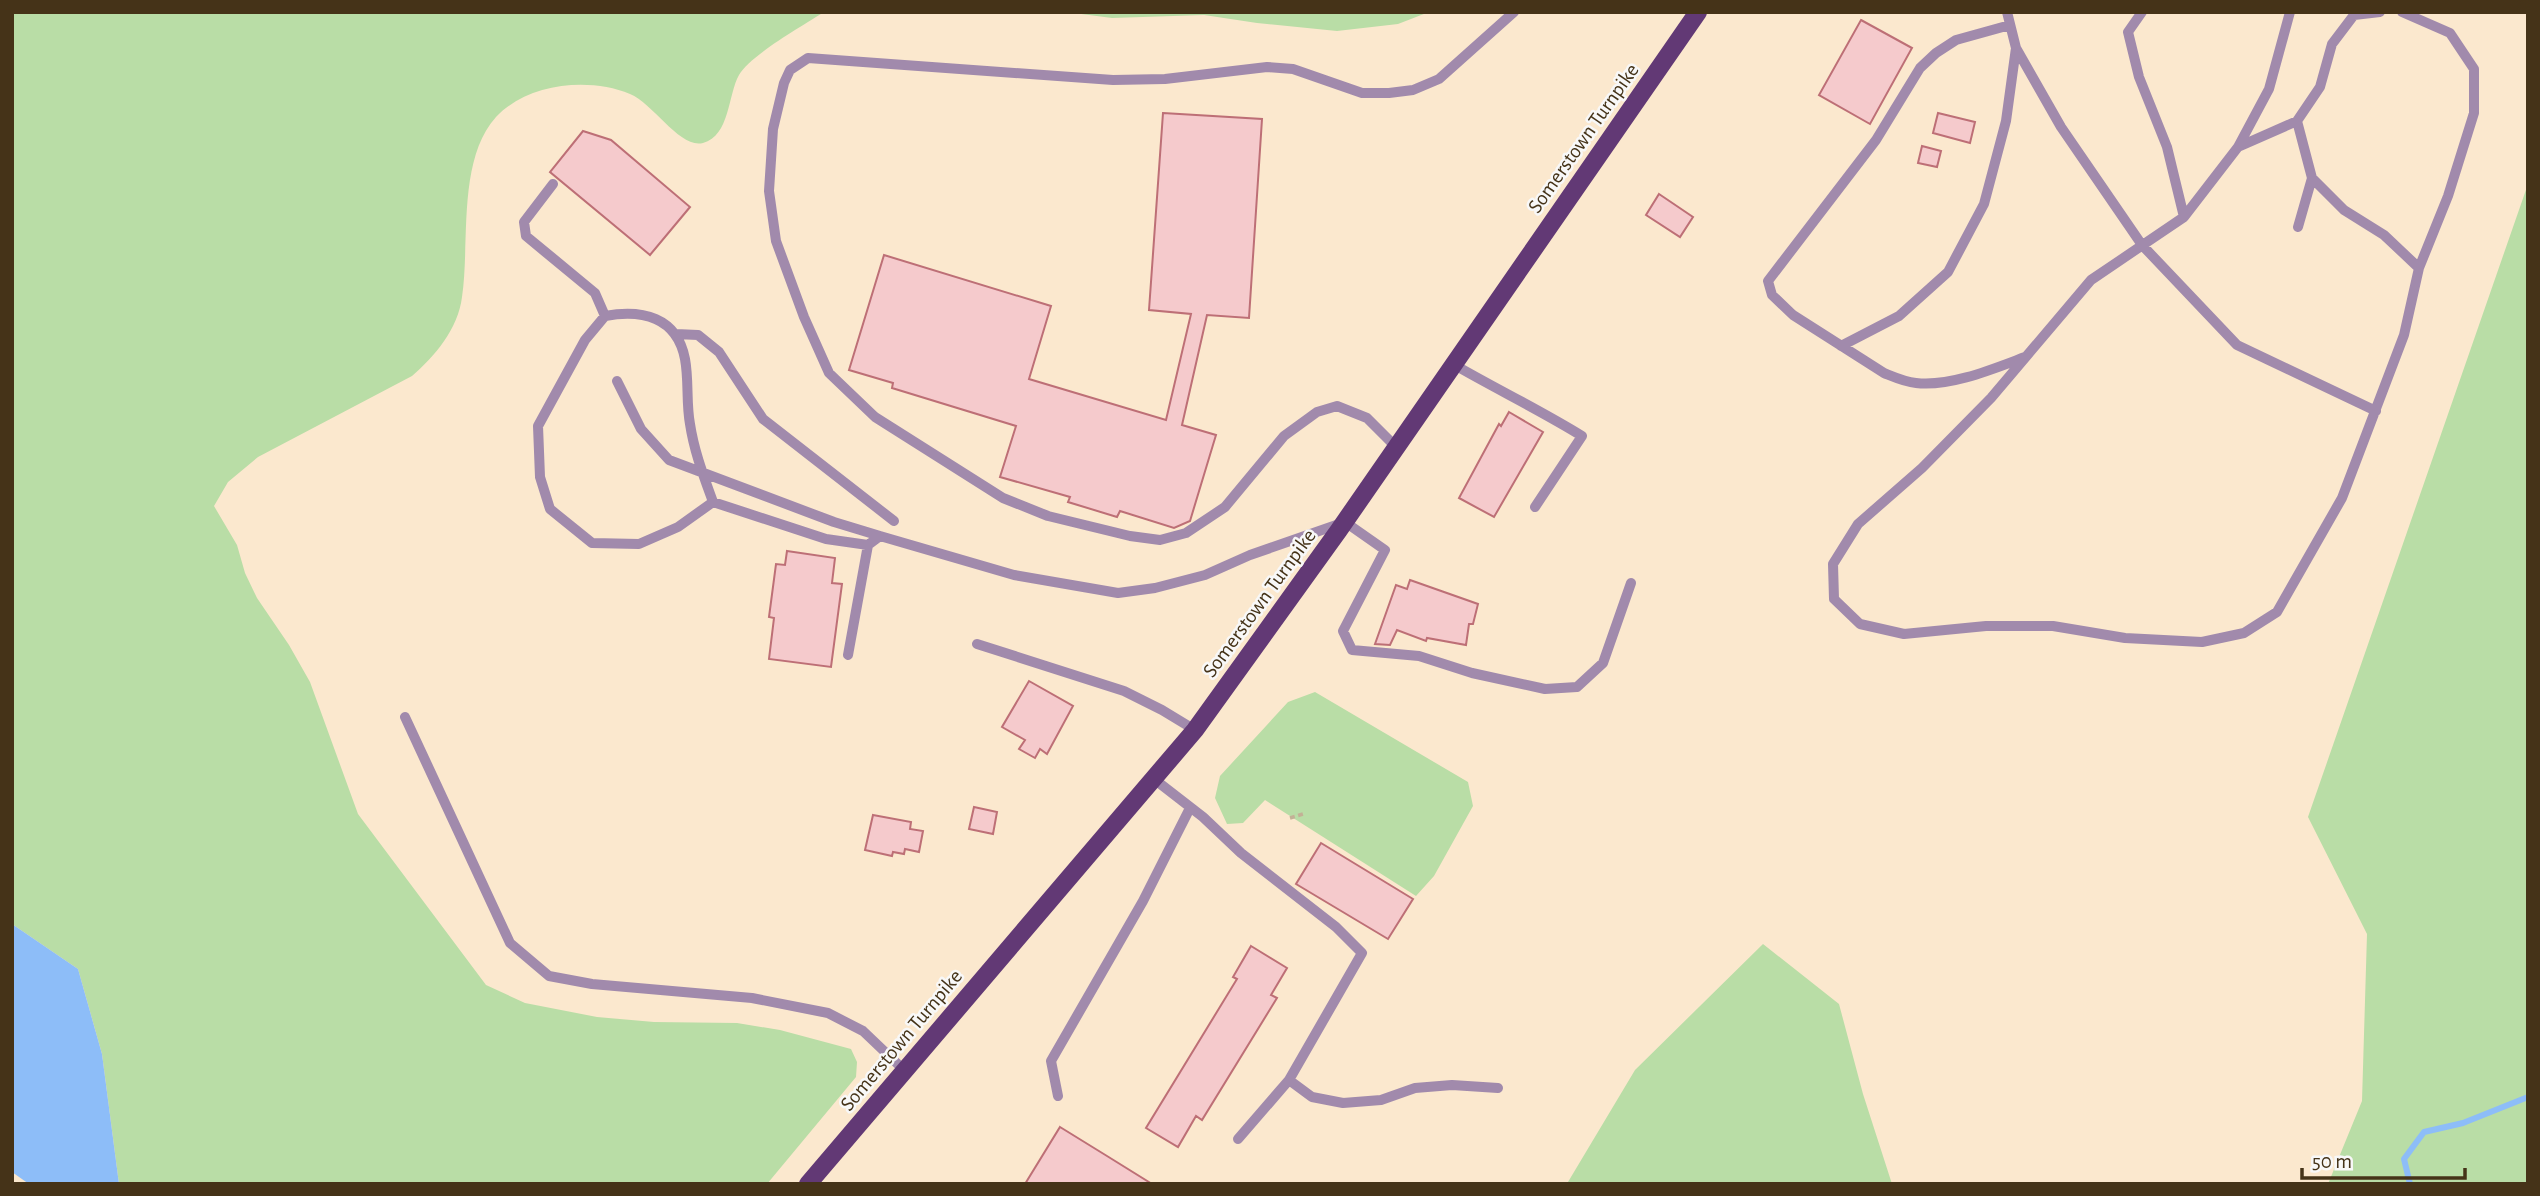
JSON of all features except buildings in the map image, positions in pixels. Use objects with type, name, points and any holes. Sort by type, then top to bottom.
[{"type":"main road","name":"Somerstown Turnpike","points":[[808,1184],[1195,730],[1345,522],[1698,12]]},
{"type":"lane","points":[[1396,447],[1367,418],[1337,406],[1317,412],[1284,436],[1226,506],[1186,533],[1160,540],[1130,536],[1048,516],[1003,498],[875,416],[829,373],[804,317],[776,241],[770,179],[772,129],[783,83],[790,70],[808,58],[1113,80],[1165,79],[1266,67],[1293,69],[1362,93],[1389,93],[1413,90],[1439,79],[1514,12]]},
{"type":"lane","points":[[2007,12],[2016,48],[2061,127],[2142,246],[2236,345],[2376,411]]},
{"type":"lane","points":[[2142,12],[2127,32],[2139,76],[2167,147],[2184,217]]},
{"type":"lane","points":[[2290,12],[2270,89],[2238,147],[2184,217],[2091,281],[1991,398],[1922,468],[1858,524],[1833,564],[1834,599],[1860,624],[1904,634],[1986,626],[2053,626],[2125,638],[2202,642],[2244,633],[2277,611],[2342,498],[2404,335],[2419,268],[2448,196],[2474,113],[2474,69],[2449,33],[2402,12]]},
{"type":"lane","points":[[2238,147],[2297,121],[2320,87],[2332,44],[2354,15],[2380,12]]},
{"type":"lane","points":[[2010,25],[1956,40],[1936,52],[1920,68],[1875,141],[1768,281],[1772,295],[1793,315],[1884,373],[1917,384],[1956,379],[2025,358]]},
{"type":"lane","points":[[1840,346],[1899,316],[1948,272],[1984,204],[2006,121],[2016,48]]},
{"type":"lane","points":[[2297,121],[2312,178],[2344,210],[2384,235],[2419,268]]},
{"type":"lane","points":[[2298,227],[2312,178]]},
{"type":"lane","points":[[554,184],[524,222],[526,236],[595,293],[605,316]]},
{"type":"lane","points":[[627,312],[657,318],[676,334],[685,359],[690,426],[713,502],[678,527],[639,544],[592,542],[550,509],[540,477],[538,426],[585,340],[605,316],[627,312]]},
{"type":"lane","points":[[676,334],[698,335],[719,352],[763,419],[894,521]]},
{"type":"lane","points":[[1453,365],[1534,407],[1582,436],[1535,507]]},
{"type":"lane","points":[[617,381],[641,429],[669,460],[834,522],[1014,575],[1118,593],[1205,575],[1250,555],[1345,522],[1385,550],[1343,631],[1352,650],[1419,656],[1472,673],[1545,689],[1577,687],[1603,663],[1630,583]]},
{"type":"lane","points":[[713,502],[826,538],[868,545]]},
{"type":"lane","points":[[848,655],[868,545],[880,536]]},
{"type":"lane","points":[[977,644],[1124,691],[1195,730]]},
{"type":"lane","points":[[405,717],[510,943],[550,976],[592,984],[752,998],[828,1013],[863,1031],[905,1071]]},
{"type":"lane","points":[[1154,779],[1241,853],[1336,927],[1362,953],[1289,1080],[1238,1139]]},
{"type":"lane","points":[[1058,1096],[1051,1061],[1143,901],[1190,808]]},
{"type":"lane","points":[[1289,1080],[1312,1097],[1343,1103],[1381,1100],[1415,1088],[1452,1085],[1498,1088]]},
{"type":"path","points":[[1290,818],[1306,813]]},
{"type":"green space","points":[[12,12],[824,12],[778,41],[745,67],[735,83],[723,123],[712,139],[703,143],[685,139],[639,99],[614,89],[560,86],[542,90],[509,106],[496,117],[475,156],[467,203],[460,309],[444,341],[412,376],[258,457],[228,482],[214,506],[237,545],[245,573],[257,598],[310,682],[358,814],[486,985],[525,1003],[597,1017],[654,1022],[737,1023],[780,1030],[851,1049],[857,1062],[856,1077],[767,1184],[119,1184],[102,1054],[78,969],[12,924]]},
{"type":"green space","points":[[1066,12],[1429,12],[1398,24],[1337,31],[1204,15],[1112,18]]},
{"type":"green space","points":[[2528,184],[2528,1184],[2328,1184],[2362,1101],[2367,934],[2308,817]]},
{"type":"green space","points":[[1315,692],[1468,782],[1473,806],[1434,876],[1416,896],[1265,800],[1243,823],[1227,824],[1215,798],[1220,776],[1288,702]]},
{"type":"green space","points":[[1763,944],[1839,1004],[1863,1094],[1892,1184],[1554,1184],[1568,1182],[1635,1070]]},
{"type":"water","points":[[12,924],[78,969],[102,1054],[119,1184],[29,1184],[12,1172]]},
{"type":"waterway","points":[[2410,1184],[2404,1159],[2424,1132],[2463,1123],[2528,1097]]}]
